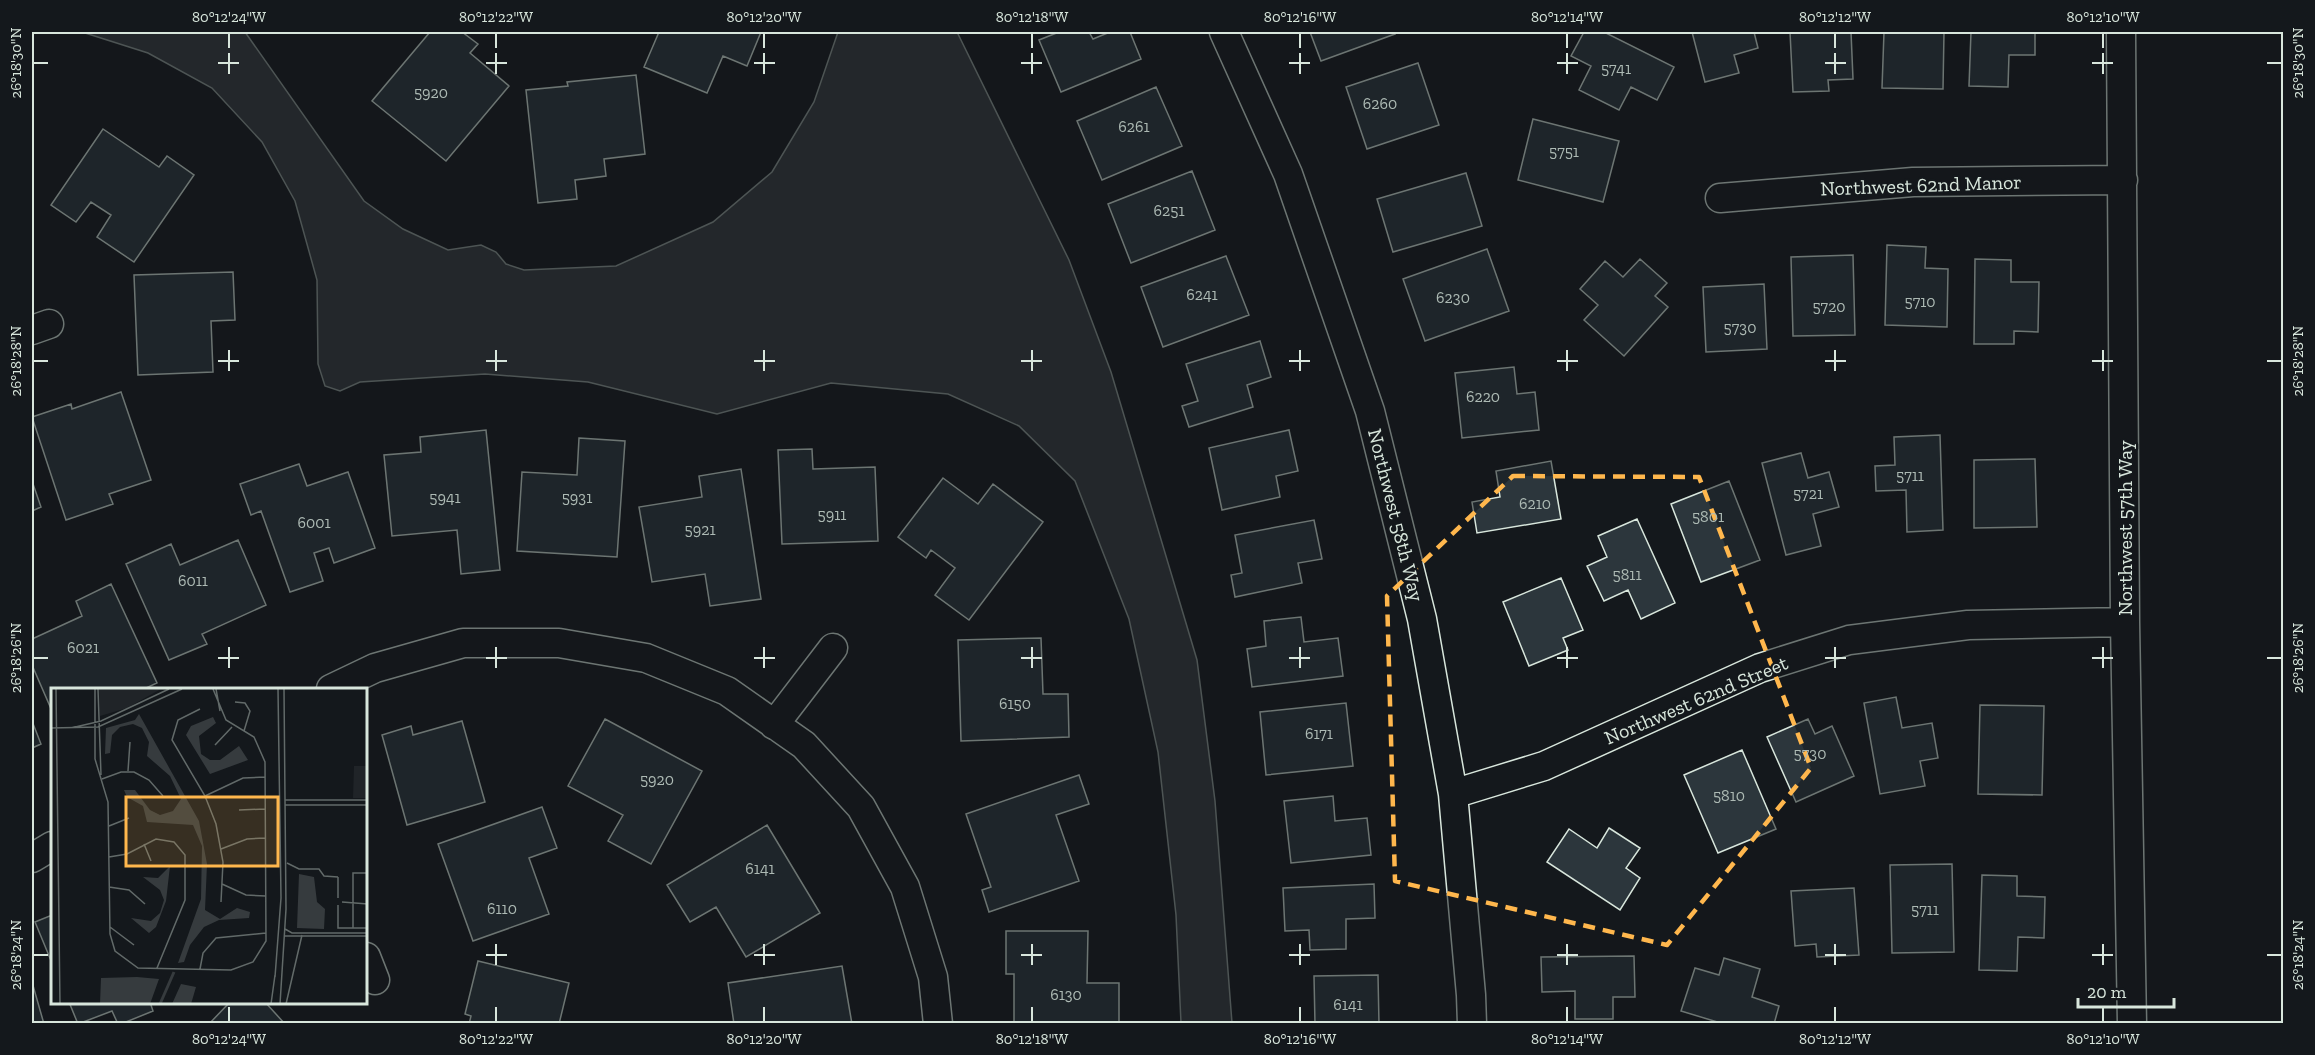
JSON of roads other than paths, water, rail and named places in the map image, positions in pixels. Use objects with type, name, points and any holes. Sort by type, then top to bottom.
[{"type":"street","name":"Northwest 58th Way","points":[[1224,32],[1288,174],[1370,411],[1422,619],[1453,794],[1472,1023]]},
{"type":"street","name":"Northwest 57th Way","points":[[2121,32],[2125,622],[2132,1023]]},
{"type":"street","name":"Northwest 62nd Manor","points":[[1719,198],[1913,182],[2123,180]]},
{"type":"street","name":"Northwest 62nd Street","points":[[1453,794],[1544,766],[1761,668],[1849,640],[1968,625],[2125,622]]},
{"type":"street","points":[[333,688],[375,668],[463,643],[558,643],[646,658],[727,691],[804,745],[861,807],[905,886],[933,977],[938,1023]]},
{"type":"street","points":[[774,724],[833,648]]},
{"type":"street","points":[[32,858],[51,847]]}]
